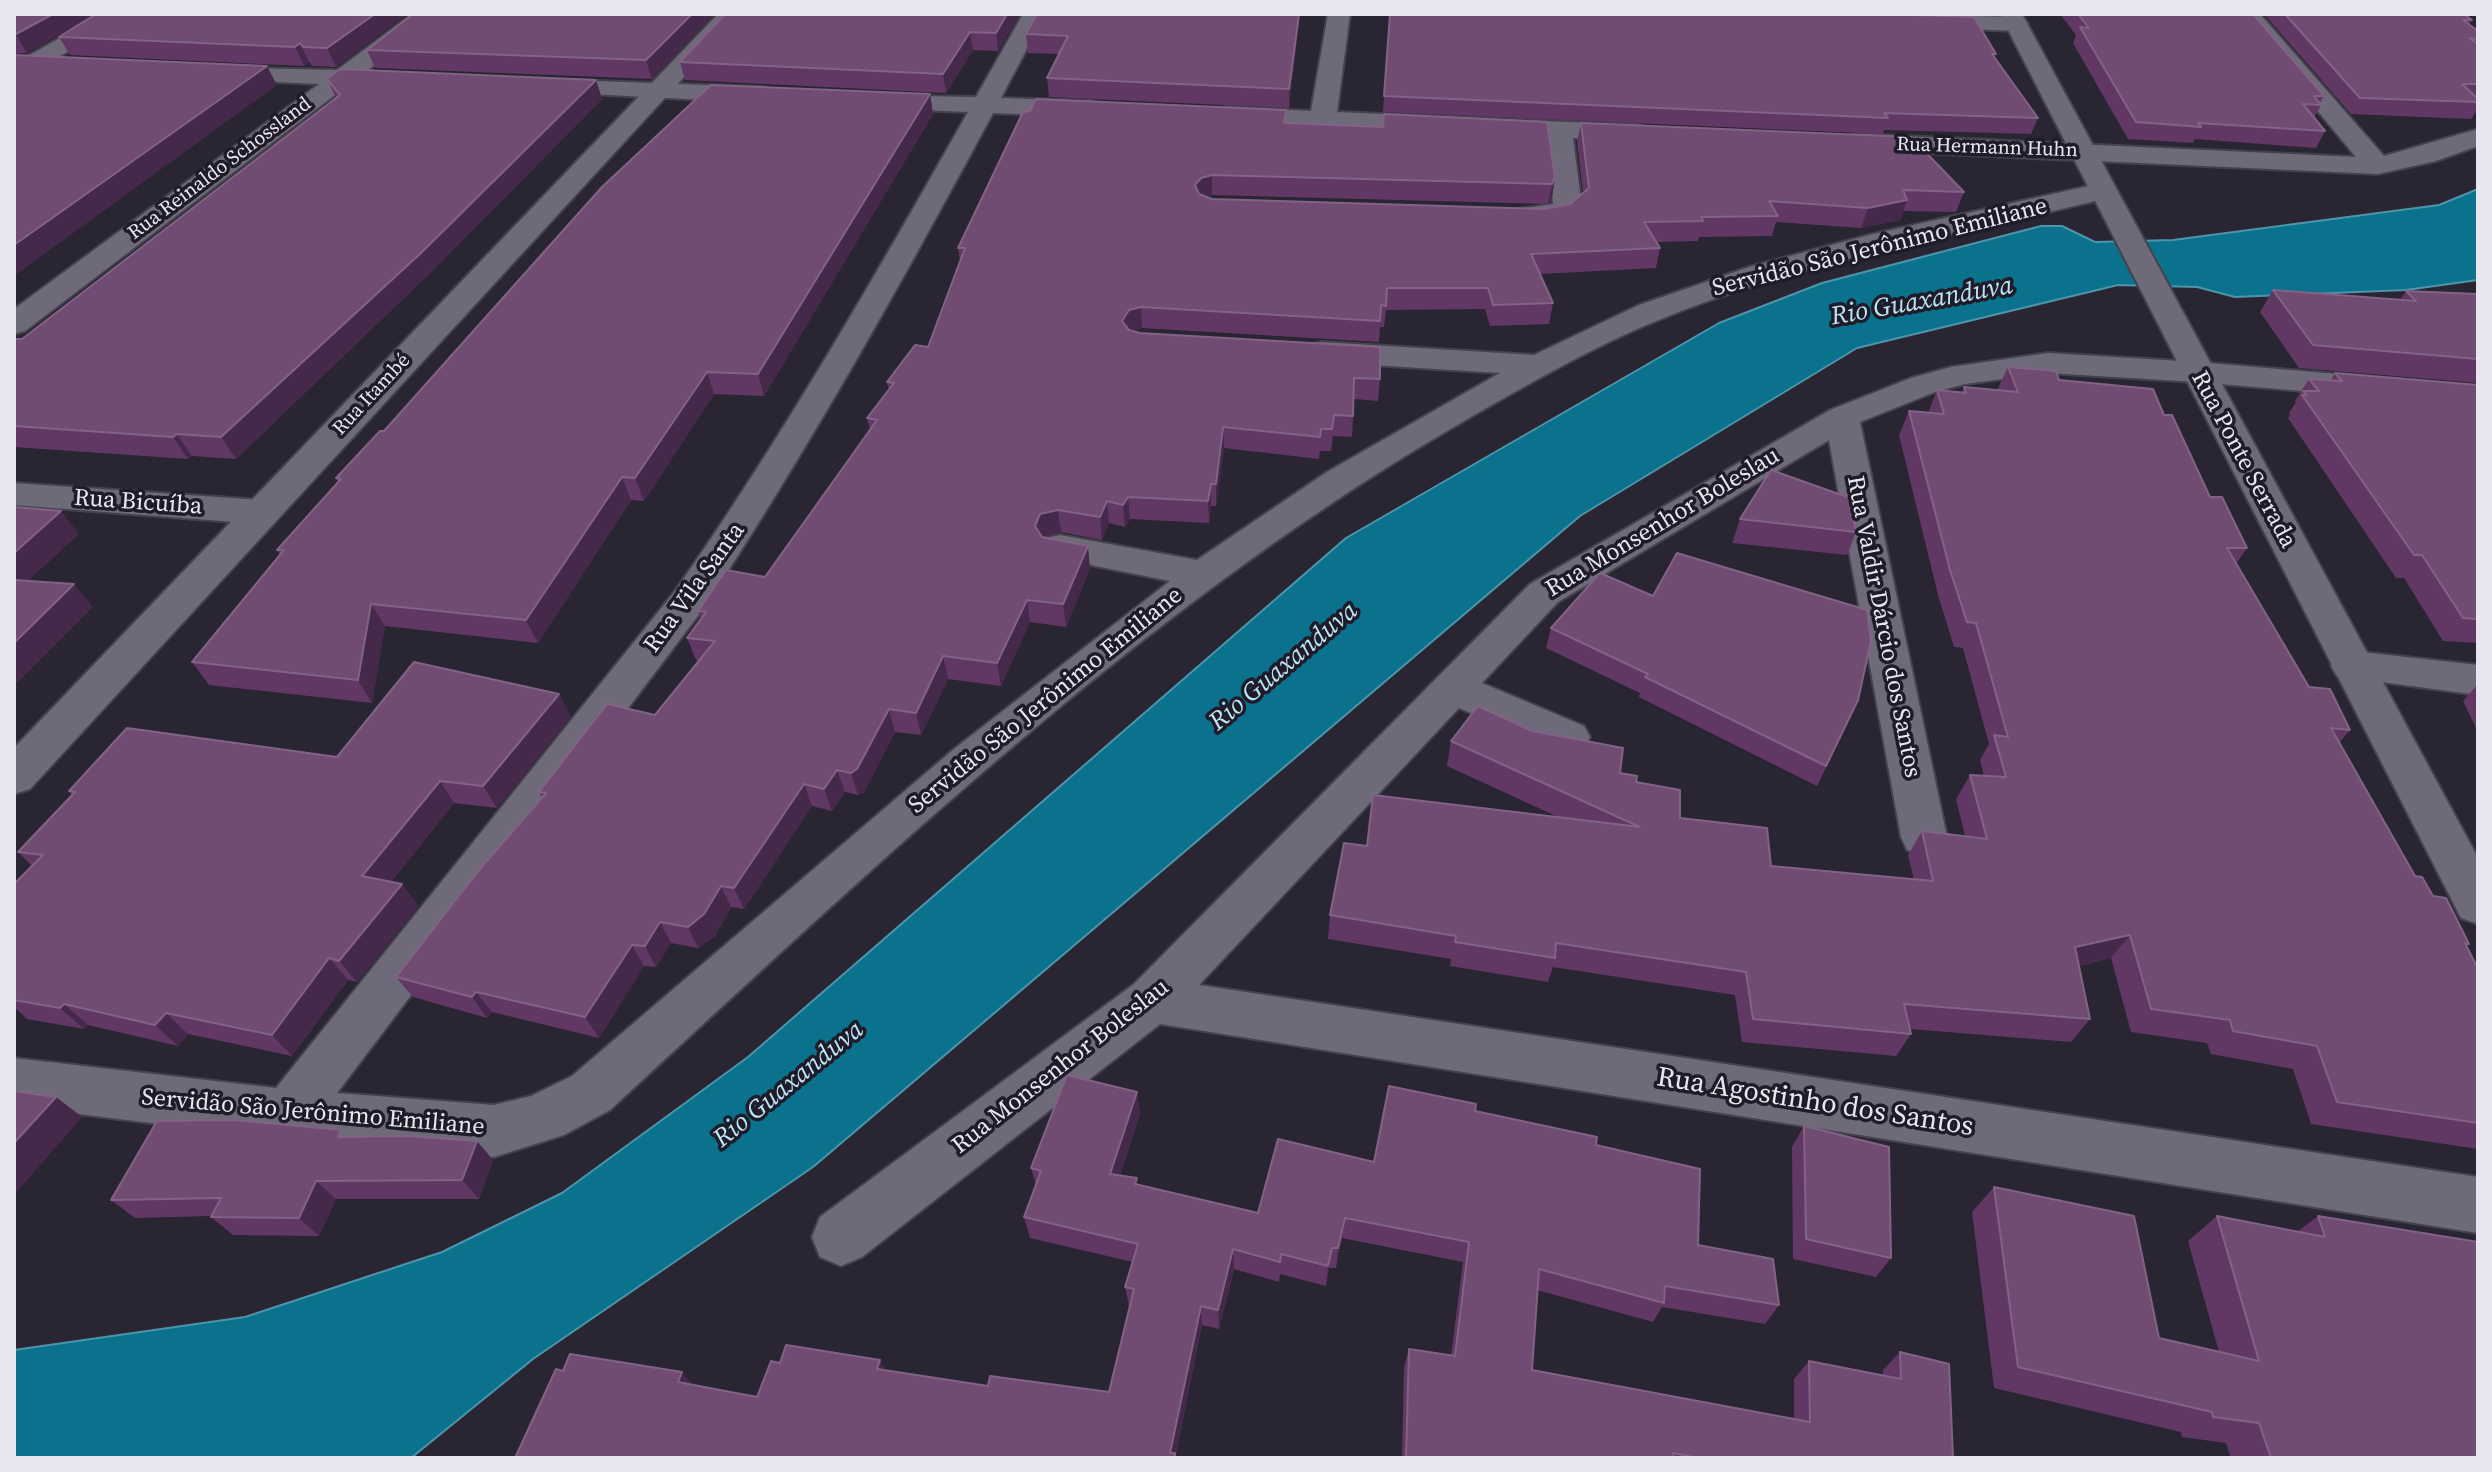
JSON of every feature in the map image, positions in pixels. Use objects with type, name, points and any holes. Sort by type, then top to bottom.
[{"type":"street","points":[[20,67],[118,14]]},
{"type":"street","name":"Rua Reinaldo Schossland","points":[[14,324],[427,14]]},
{"type":"street","name":"Rua Itambé","points":[[14,777],[731,14]]},
{"type":"street","name":"Rua Vila Santa","points":[[288,1115],[689,600],[748,516],[797,439],[1034,14]]},
{"type":"street","points":[[1323,119],[1339,14]]},
{"type":"street","points":[[2248,14],[2378,166]]},
{"type":"street","points":[[1889,19],[2013,19]]},
{"type":"street","name":"Rua Ponte Serrada","points":[[2013,19],[2478,904]]},
{"type":"street","points":[[20,67],[78,66]]},
{"type":"street","points":[[187,70],[421,81]]},
{"type":"street","points":[[517,85],[783,96]]},
{"type":"street","points":[[845,99],[1122,111]]},
{"type":"street","points":[[1199,114],[1670,134]]},
{"type":"street","points":[[1494,216],[1541,217],[1556,215],[1568,208],[1559,129]]},
{"type":"street","name":"Rua Hermann Huhn","points":[[1828,141],[2378,166],[2426,155],[2478,137]]},
{"type":"street","name":"Servidão São Jerônimo Emiliane","points":[[14,1082],[288,1115],[494,1131],[525,1126],[559,1112],[591,1093],[839,872],[1033,709],[1201,574],[1418,431],[1539,365],[1651,312],[1714,289],[1793,265],[2102,191]]},
{"type":"street","points":[[1285,349],[1539,365]]},
{"type":"street","name":"Rua Monsenhor Boleslau","points":[[841,1237],[1152,1000],[1544,593],[1842,417],[1923,385],[2005,368],[2048,363],[2197,372],[2478,396]]},
{"type":"street","name":"Rua Valdir Dárcio dos Santos","points":[[1842,417],[1924,837]]},
{"type":"street","name":"Rua Bicuíba","points":[[14,494],[261,512]]},
{"type":"street","points":[[1060,547],[1201,574]]},
{"type":"street","points":[[2352,666],[2478,680]]},
{"type":"street","points":[[1453,688],[1568,737]]},
{"type":"street","name":"Rua Agostinho dos Santos","points":[[1152,1000],[2478,1205]]},
{"type":"water","name":"Rio Guaxanduva","points":[[2478,189],[2478,280],[2406,290],[2235,297],[2197,287],[2118,285],[1857,348],[1580,516],[813,1167],[533,1359],[411,1458],[14,1458],[14,1350],[245,1317],[442,1252],[562,1193],[748,1057],[1346,538],[1719,323],[1822,283],[2041,226],[2062,226],[2095,242],[2173,240],[2439,205]]},
{"type":"building","points":[[14,14],[53,14],[14,35]]},
{"type":"building","points":[[96,14],[375,14],[327,48],[303,47],[300,43],[295,47],[59,37]]},
{"type":"building","points":[[413,14],[692,14],[646,60],[367,50]]},
{"type":"building","points":[[725,14],[1007,14],[996,33],[970,32],[943,74],[680,62]]},
{"type":"building","points":[[1037,14],[1299,14],[1289,89],[1047,78],[1068,36],[1026,34]]},
{"type":"building","points":[[1390,14],[1883,14],[1974,17],[1996,54],[1992,54],[2038,118],[1884,113],[1888,118],[1384,96]]},
{"type":"building","points":[[2078,14],[2253,14],[2324,96],[2314,96],[2321,105],[2303,104],[2325,131],[2136,122],[2080,27],[2089,28]]},
{"type":"building","points":[[2285,14],[2464,14],[2472,20],[2463,20],[2478,31],[2478,39],[2470,38],[2478,44],[2478,84],[2462,84],[2478,102],[2360,98]]},
{"type":"building","points":[[14,55],[267,66],[14,245]]},
{"type":"building","points":[[340,69],[596,80],[421,253],[221,437],[177,434],[173,437],[14,426],[14,339],[22,339],[340,95],[327,79]]},
{"type":"building","points":[[711,85],[930,94],[758,374],[707,372],[635,478],[622,477],[526,620],[371,604],[358,680],[192,662],[284,550],[277,550],[341,479],[336,478],[380,431],[384,431],[602,187]]},
{"type":"building","points":[[1036,99],[1286,110],[1284,123],[1383,127],[1384,114],[1547,122],[1555,177],[1552,184],[1212,175],[1201,178],[1195,185],[1199,194],[1212,199],[1544,209],[1570,204],[1589,188],[1581,123],[1911,137],[1964,192],[1903,190],[1907,200],[1868,208],[1769,201],[1778,216],[1701,217],[1703,221],[1644,222],[1660,248],[1531,254],[1553,303],[1493,305],[1488,288],[1387,288],[1386,306],[1381,305],[1380,321],[1141,307],[1129,310],[1122,321],[1129,330],[1140,333],[1380,347],[1380,379],[1354,378],[1353,416],[1334,415],[1332,429],[1321,429],[1320,437],[1223,427],[1216,484],[1211,484],[1208,501],[1128,497],[1123,505],[1107,501],[1100,517],[1058,510],[1040,514],[1035,526],[1042,537],[1088,546],[1063,604],[1027,600],[997,663],[943,656],[916,713],[889,709],[857,769],[851,773],[837,770],[824,789],[804,784],[734,888],[721,886],[704,914],[688,927],[660,922],[645,946],[632,945],[585,1017],[476,992],[472,997],[396,977],[479,870],[546,793],[539,792],[607,704],[655,715],[715,641],[687,638],[706,612],[698,611],[726,570],[765,577],[877,420],[867,418],[894,383],[887,382],[915,345],[928,347],[965,248],[958,248],[1023,112],[1030,111]]},
{"type":"building","points":[[2273,290],[2416,301],[2406,291],[2478,294],[2478,359],[2313,345]]},
{"type":"building","points":[[2008,367],[2056,371],[2059,380],[2153,389],[2164,415],[2172,415],[2210,497],[2222,497],[2247,548],[2227,548],[2309,687],[2330,689],[2350,730],[2331,728],[2415,876],[2422,877],[2433,896],[2446,898],[2469,944],[2465,943],[2478,969],[2478,1123],[2337,1102],[2317,1046],[2233,1031],[2230,1020],[2151,1009],[2130,935],[2075,947],[2090,1019],[1904,1004],[1911,1034],[1753,1019],[1746,972],[1556,943],[1555,958],[1455,942],[1456,936],[1330,915],[1344,843],[1367,846],[1373,795],[1640,827],[1451,741],[1478,706],[1532,731],[1623,748],[1620,773],[1637,776],[1636,782],[1680,790],[1680,818],[1767,828],[1771,866],[1933,881],[1922,831],[1987,839],[1970,775],[2006,777],[1994,735],[2008,737],[1976,623],[1967,622],[1950,570],[1909,411],[1944,414],[1937,390],[1966,393],[1964,387],[2018,392]]},
{"type":"building","points":[[2335,373],[2478,385],[2478,619],[2463,618],[2422,555],[2414,555],[2302,395],[2307,395],[2303,391],[2319,391],[2309,379],[2342,381]]},
{"type":"building","points":[[1771,470],[1850,498],[1856,532],[1740,519]]},
{"type":"building","points":[[14,507],[61,511],[14,553]]},
{"type":"building","points":[[1677,553],[1867,610],[1871,641],[1858,700],[1826,766],[1551,628],[1600,573],[1653,596]]},
{"type":"building","points":[[14,580],[74,584],[14,643]]},
{"type":"building","points":[[414,662],[559,694],[483,786],[440,781],[362,876],[402,884],[339,961],[329,958],[272,1035],[166,1013],[155,1025],[64,1004],[60,1008],[14,1000],[14,884],[43,855],[18,852],[75,792],[69,791],[127,728],[337,757]]},
{"type":"building","points":[[1067,1075],[1137,1092],[1110,1174],[1137,1178],[1135,1184],[1258,1213],[1278,1139],[1374,1162],[1389,1086],[1476,1104],[1475,1111],[1597,1137],[1596,1145],[1700,1169],[1698,1245],[1773,1259],[1779,1305],[1665,1286],[1664,1303],[1539,1269],[1532,1370],[1810,1422],[1809,1361],[1901,1379],[1900,1352],[1949,1364],[1953,1458],[1698,1458],[1673,1453],[1674,1458],[1406,1458],[1409,1349],[1455,1356],[1469,1242],[1345,1218],[1338,1248],[1332,1248],[1328,1266],[1281,1254],[1280,1262],[1233,1249],[1218,1310],[1201,1306],[1170,1453],[1175,1453],[1175,1458],[515,1458],[556,1369],[563,1371],[570,1354],[682,1372],[678,1382],[757,1397],[771,1361],[780,1363],[786,1345],[880,1360],[877,1369],[988,1386],[990,1376],[1109,1392],[1134,1289],[1125,1287],[1138,1244],[1024,1217],[1041,1171],[1031,1168]]},
{"type":"building","points":[[14,1091],[56,1097],[14,1143]]},
{"type":"building","points":[[234,1120],[341,1130],[338,1137],[408,1136],[477,1141],[462,1180],[316,1181],[299,1218],[211,1217],[221,1198],[111,1200],[157,1121]]},
{"type":"building","points":[[1804,1126],[1889,1147],[1891,1258],[1806,1239]]},
{"type":"building","points":[[1994,1187],[2134,1216],[2159,1338],[2259,1361],[2217,1216],[2325,1237],[2318,1216],[2478,1242],[2478,1458],[2271,1458],[2259,1423],[2213,1417],[2212,1412],[2018,1367]]}]
